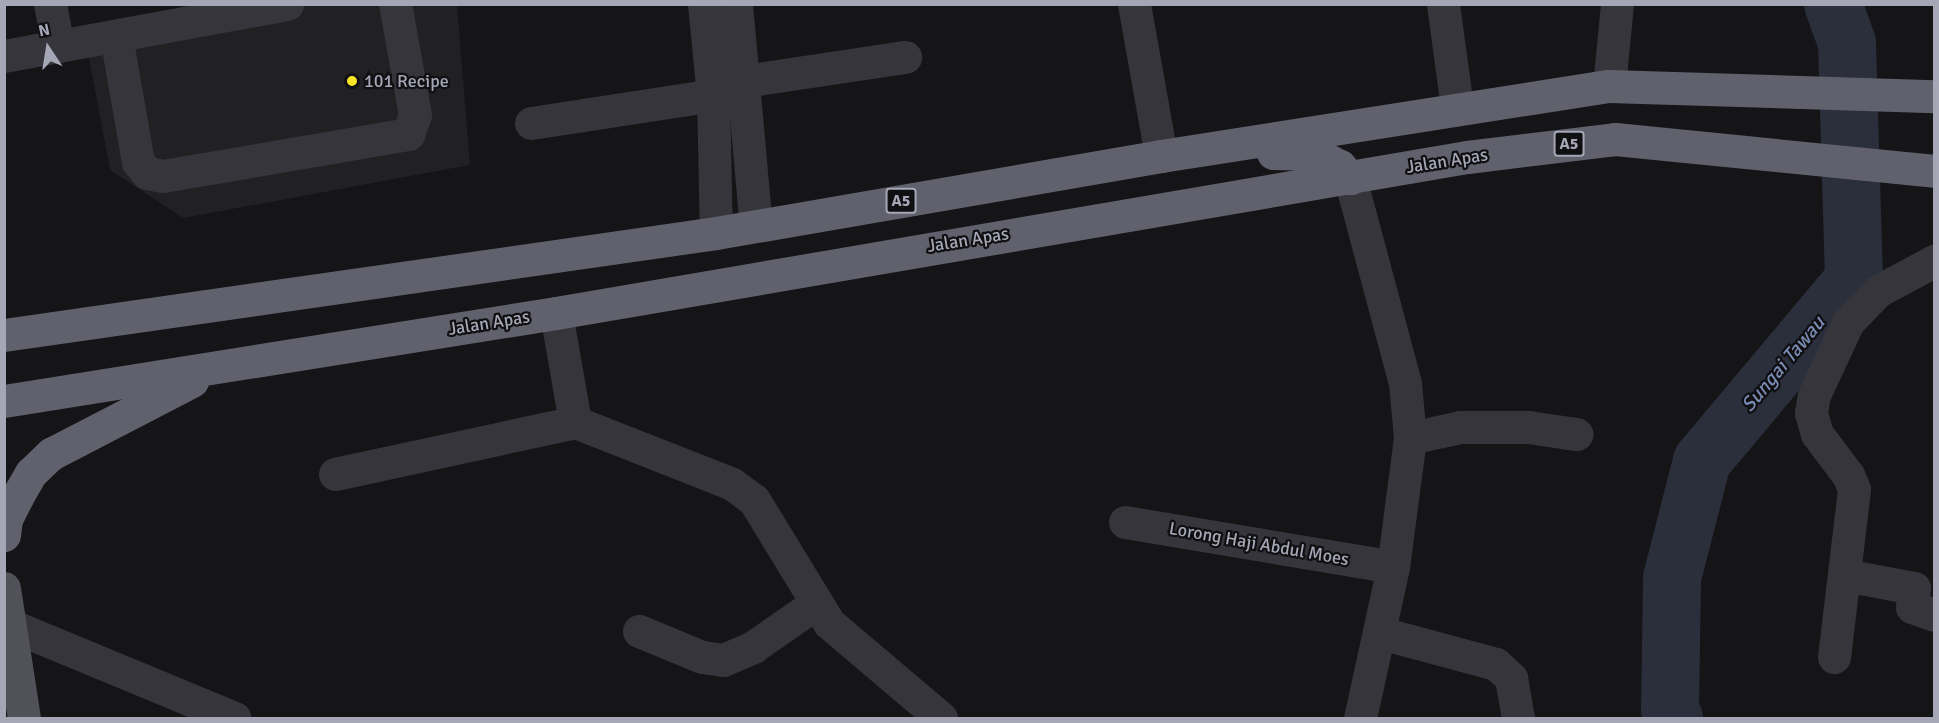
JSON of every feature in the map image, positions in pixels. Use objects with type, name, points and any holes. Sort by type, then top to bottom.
[{"type":"highway","name":"A5","points":[[4,335],[716,233],[1161,156],[1457,108],[1609,87],[1930,96]]},
{"type":"highway","name":"Jalan Apas","points":[[4,401],[556,313],[1350,178],[1467,156],[1615,139],[1791,154],[1931,171]]},
{"type":"highway","points":[[1215,148],[1244,152],[1316,154],[1340,166],[1350,178]]},
{"type":"highway","points":[[4,535],[6,519],[17,497],[31,473],[51,454],[214,369]]},
{"type":"main road","points":[[4,588],[24,718]]},
{"type":"street","points":[[50,4],[58,46]]},
{"type":"street","points":[[4,56],[287,4]]},
{"type":"street","points":[[116,36],[138,162],[147,173],[163,176],[408,134],[415,115],[395,4]]},
{"type":"street","points":[[704,4],[713,95],[716,233]]},
{"type":"street","points":[[736,4],[756,226]]},
{"type":"street","points":[[1134,4],[1161,156]]},
{"type":"street","points":[[1443,4],[1457,108]]},
{"type":"street","points":[[1609,87],[1617,4]]},
{"type":"street","points":[[744,81],[905,57]]},
{"type":"street","points":[[531,123],[713,95]]},
{"type":"street","points":[[1350,178],[1405,383],[1410,438],[1393,567],[1381,633],[1360,718]]},
{"type":"street","points":[[1834,657],[1854,489],[1848,475],[1817,434],[1811,413],[1814,394],[1848,322],[1878,291],[1935,261]]},
{"type":"street","points":[[556,313],[574,423]]},
{"type":"street","points":[[335,474],[574,423],[732,484],[754,500],[815,604],[849,644],[941,718]]},
{"type":"street","points":[[1410,438],[1460,427],[1528,426],[1576,434]]},
{"type":"street","name":"Lorong Haji Abdul Moes","points":[[1125,522],[1393,567]]},
{"type":"street","points":[[1844,575],[1914,588],[1912,607],[1920,613],[1935,615]]},
{"type":"street","points":[[639,631],[702,657],[723,660],[753,646],[815,604]]},
{"type":"street","points":[[10,625],[235,718]]},
{"type":"street","points":[[1381,633],[1496,664],[1511,678],[1518,718]]},
{"type":"shaded area","points":[[201,5],[457,5],[470,165],[183,218],[110,170],[83,26]]},
{"type":"waterway","name":"Sungai Tawau","points":[[1674,718],[1670,709],[1672,578],[1702,461],[1854,280],[1847,43],[1833,4]]},
{"type":"place","name":"101 Recipe","points":[[352,81]]}]
